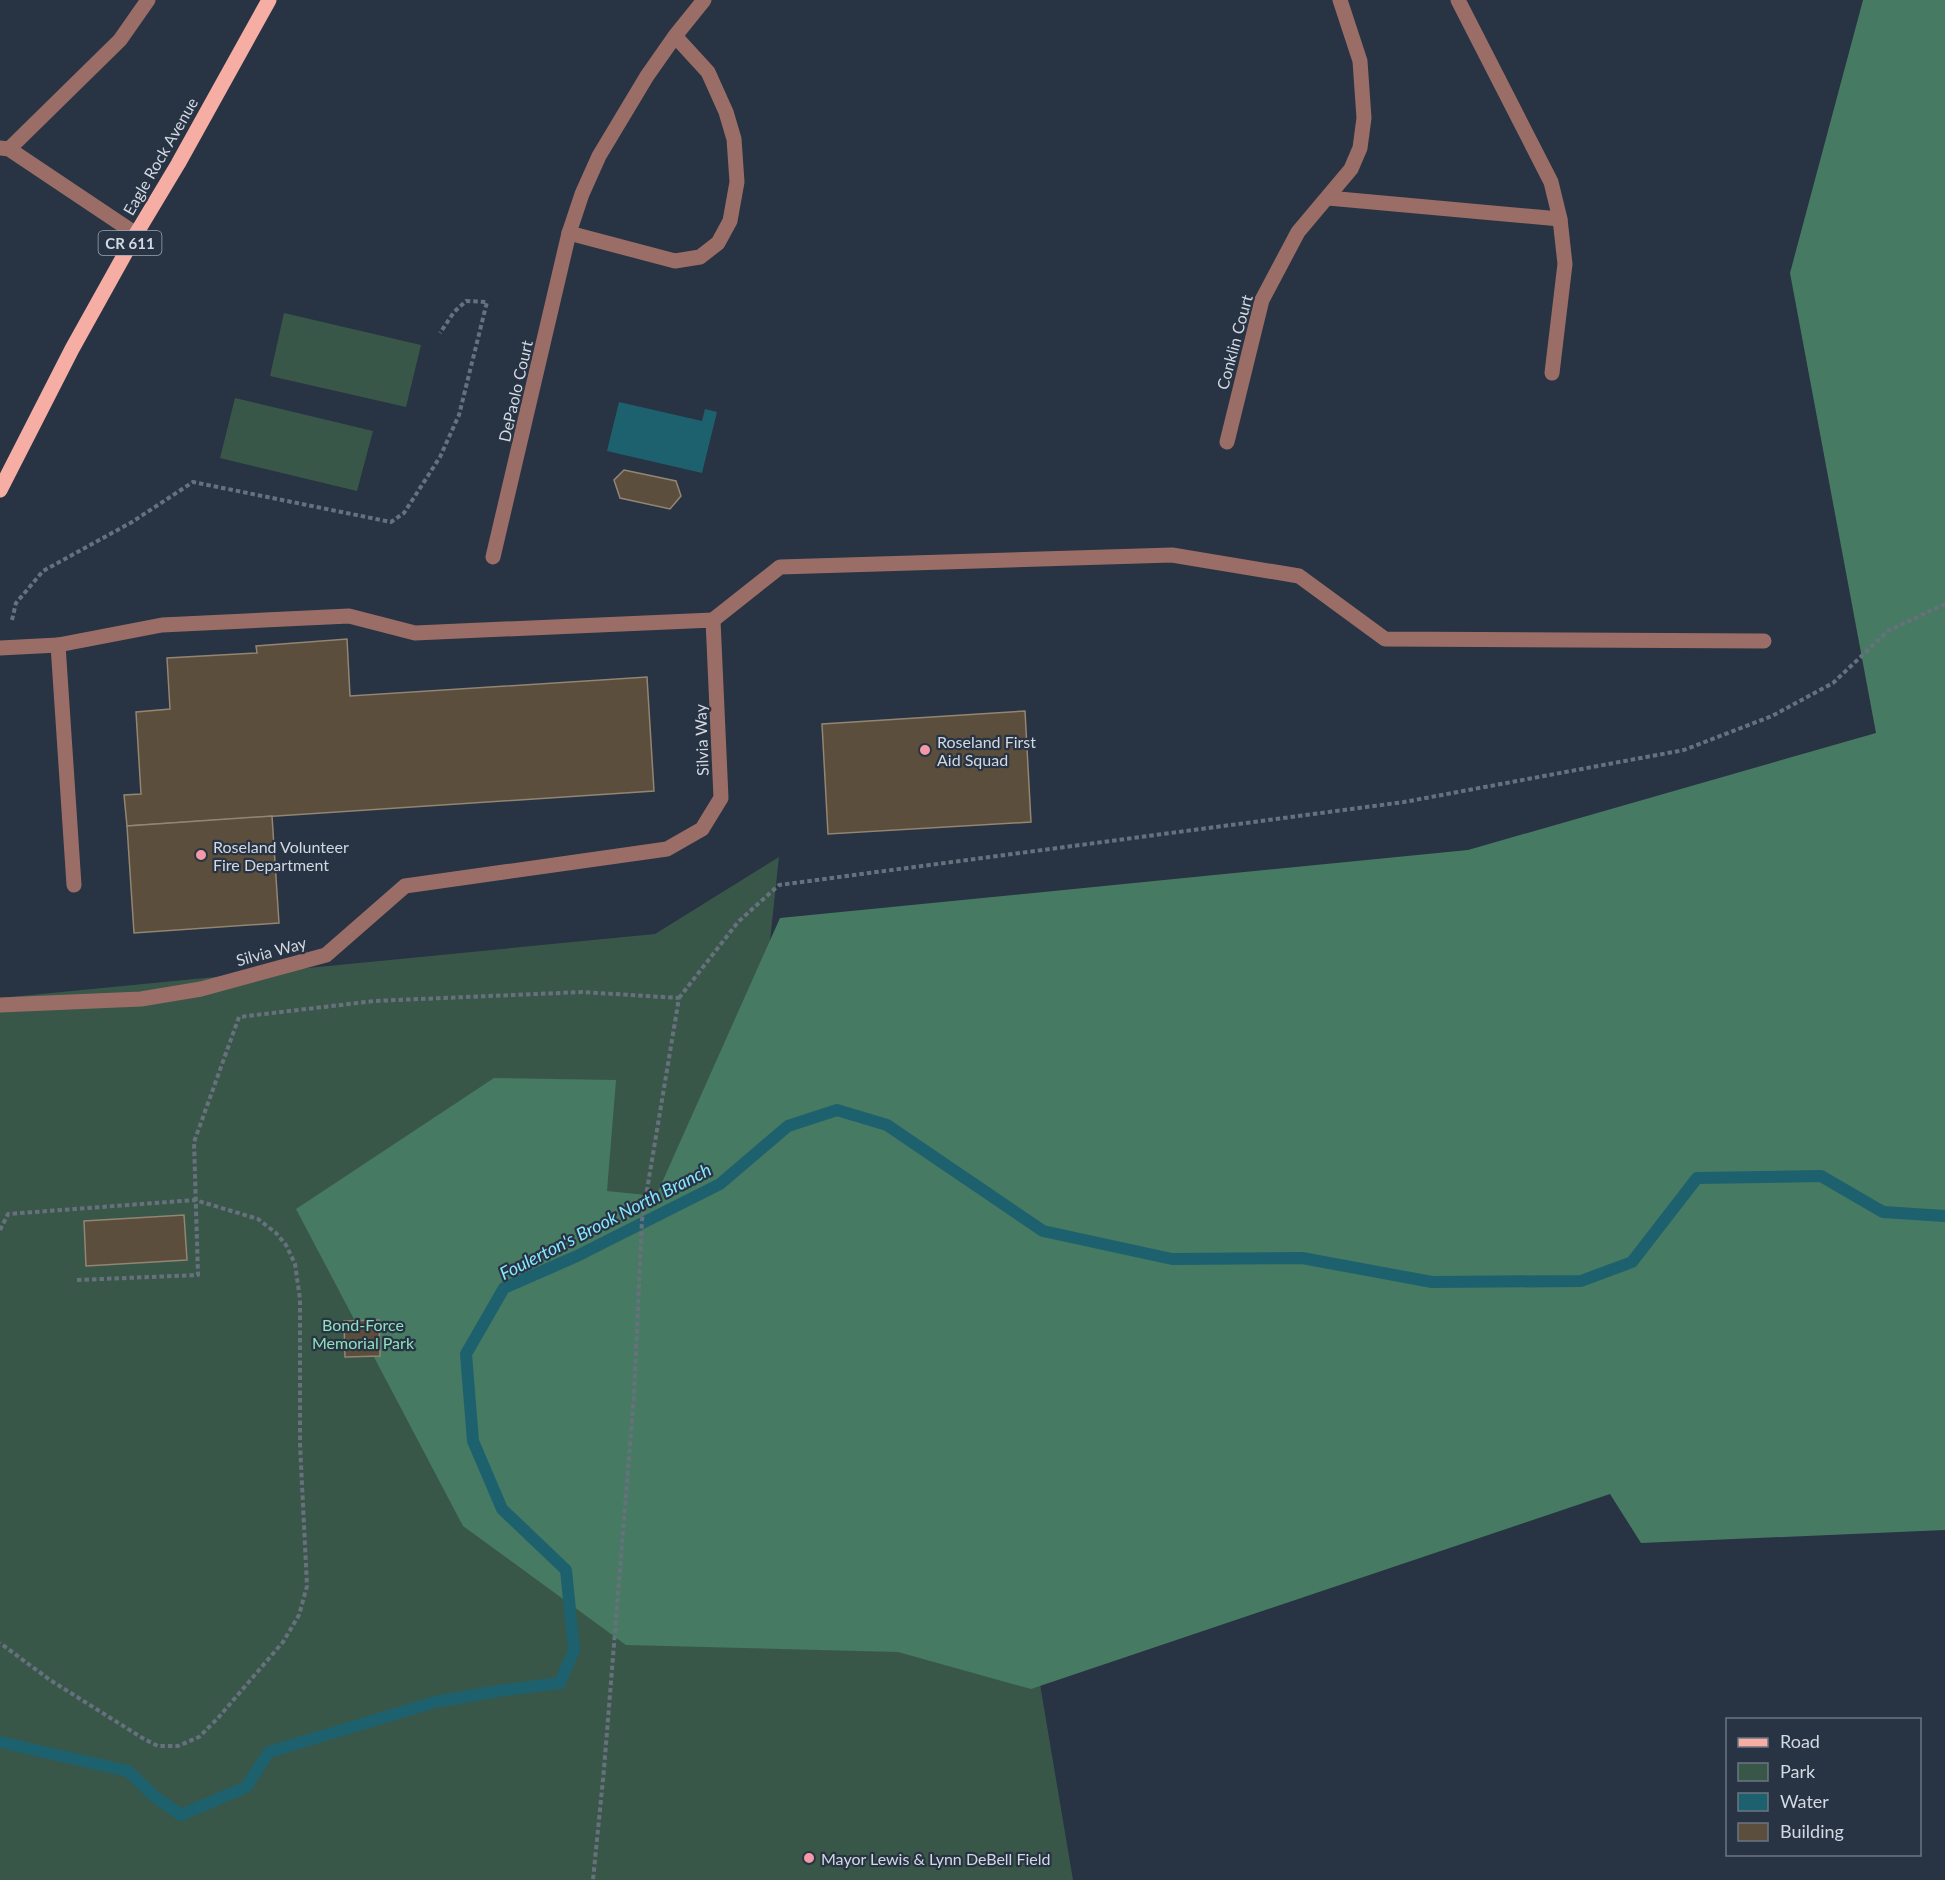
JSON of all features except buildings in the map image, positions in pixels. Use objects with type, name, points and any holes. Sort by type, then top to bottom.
[{"type":"main road","name":"Eagle Rock Avenue","points":[[0,490],[72,349],[135,234],[178,164],[269,0]]},
{"type":"street","points":[[135,234],[5,149],[120,40],[148,0]]},
{"type":"street","name":"DePaolo Court","points":[[493,557],[569,233],[582,194],[599,156],[647,76],[704,0]]},
{"type":"street","name":"Conklin Court","points":[[1227,442],[1262,300],[1298,232],[1351,169],[1360,148],[1364,118],[1360,61],[1340,0]]},
{"type":"street","points":[[1458,0],[1551,182],[1560,219],[1565,264],[1552,373]]},
{"type":"street","points":[[569,233],[675,261],[700,257],[718,243],[730,221],[736,183],[734,139],[726,112],[708,72],[675,36]]},
{"type":"street","points":[[1328,198],[1560,219]]},
{"type":"street","points":[[4,648],[58,645],[162,625],[349,616],[415,633],[713,620],[780,567],[1172,555],[1299,576],[1385,639],[1764,641]]},
{"type":"street","name":"Silvia Way","points":[[0,1005],[141,999],[201,988],[326,955],[405,886],[667,849],[702,829],[721,798],[713,620]]},
{"type":"street","points":[[58,645],[74,885]]},
{"type":"path","points":[[4,648],[16,603],[43,571],[132,522],[194,482],[390,522],[404,513],[440,457],[459,415],[487,302],[466,301],[454,312],[440,333]]},
{"type":"path","points":[[593,1880],[634,1395],[642,1220],[679,998],[738,922],[779,885],[1404,802],[1684,750],[1772,716],[1833,683],[1888,632],[1945,604]]},
{"type":"path","points":[[77,1280],[198,1275],[194,1142],[239,1017],[374,1001],[582,992],[679,998]]},
{"type":"path","points":[[0,1230],[8,1214],[195,1200],[258,1219],[276,1233],[286,1245],[295,1264],[300,1299],[300,1444],[307,1586],[299,1615],[283,1642],[199,1737],[178,1746],[158,1746],[144,1739],[50,1680],[0,1643]]},
{"type":"green space","points":[[1863,0],[1945,0],[1945,1530],[1641,1543],[1610,1494],[1031,1689],[898,1652],[626,1645],[463,1526],[296,1209],[494,1078],[616,1080],[607,1191],[656,1196],[780,918],[1468,850],[1876,733],[1790,273]]},
{"type":"green space","points":[[284,313],[421,345],[406,407],[270,376]]},
{"type":"green space","points":[[235,398],[373,431],[357,491],[220,458]]},
{"type":"green space","name":"Bond-Force Memorial Park","points":[[779,857],[702,1569],[1023,1583],[1073,1880],[0,1880],[0,998],[655,934]]},
{"type":"water","points":[[619,402],[702,421],[705,409],[717,412],[702,473],[607,451]]},
{"type":"waterway","name":"Foulerton's Brook North Branch","points":[[0,1742],[128,1771],[154,1796],[181,1815],[246,1787],[269,1752],[435,1702],[560,1683],[574,1650],[566,1570],[502,1509],[473,1441],[466,1354],[504,1288],[577,1256],[720,1184],[788,1126],[837,1110],[887,1125],[1043,1231],[1172,1259],[1302,1258],[1432,1282],[1581,1281],[1632,1262],[1697,1178],[1821,1176],[1883,1212],[1945,1216]]},
{"type":"place","name":"Roseland First Aid Squad","points":[[925,750]]},
{"type":"place","name":"Roseland Volunteer Fire Department","points":[[201,855]]},
{"type":"place","name":"Mayor Lewis & Lynn DeBell Field","points":[[809,1858]]}]
